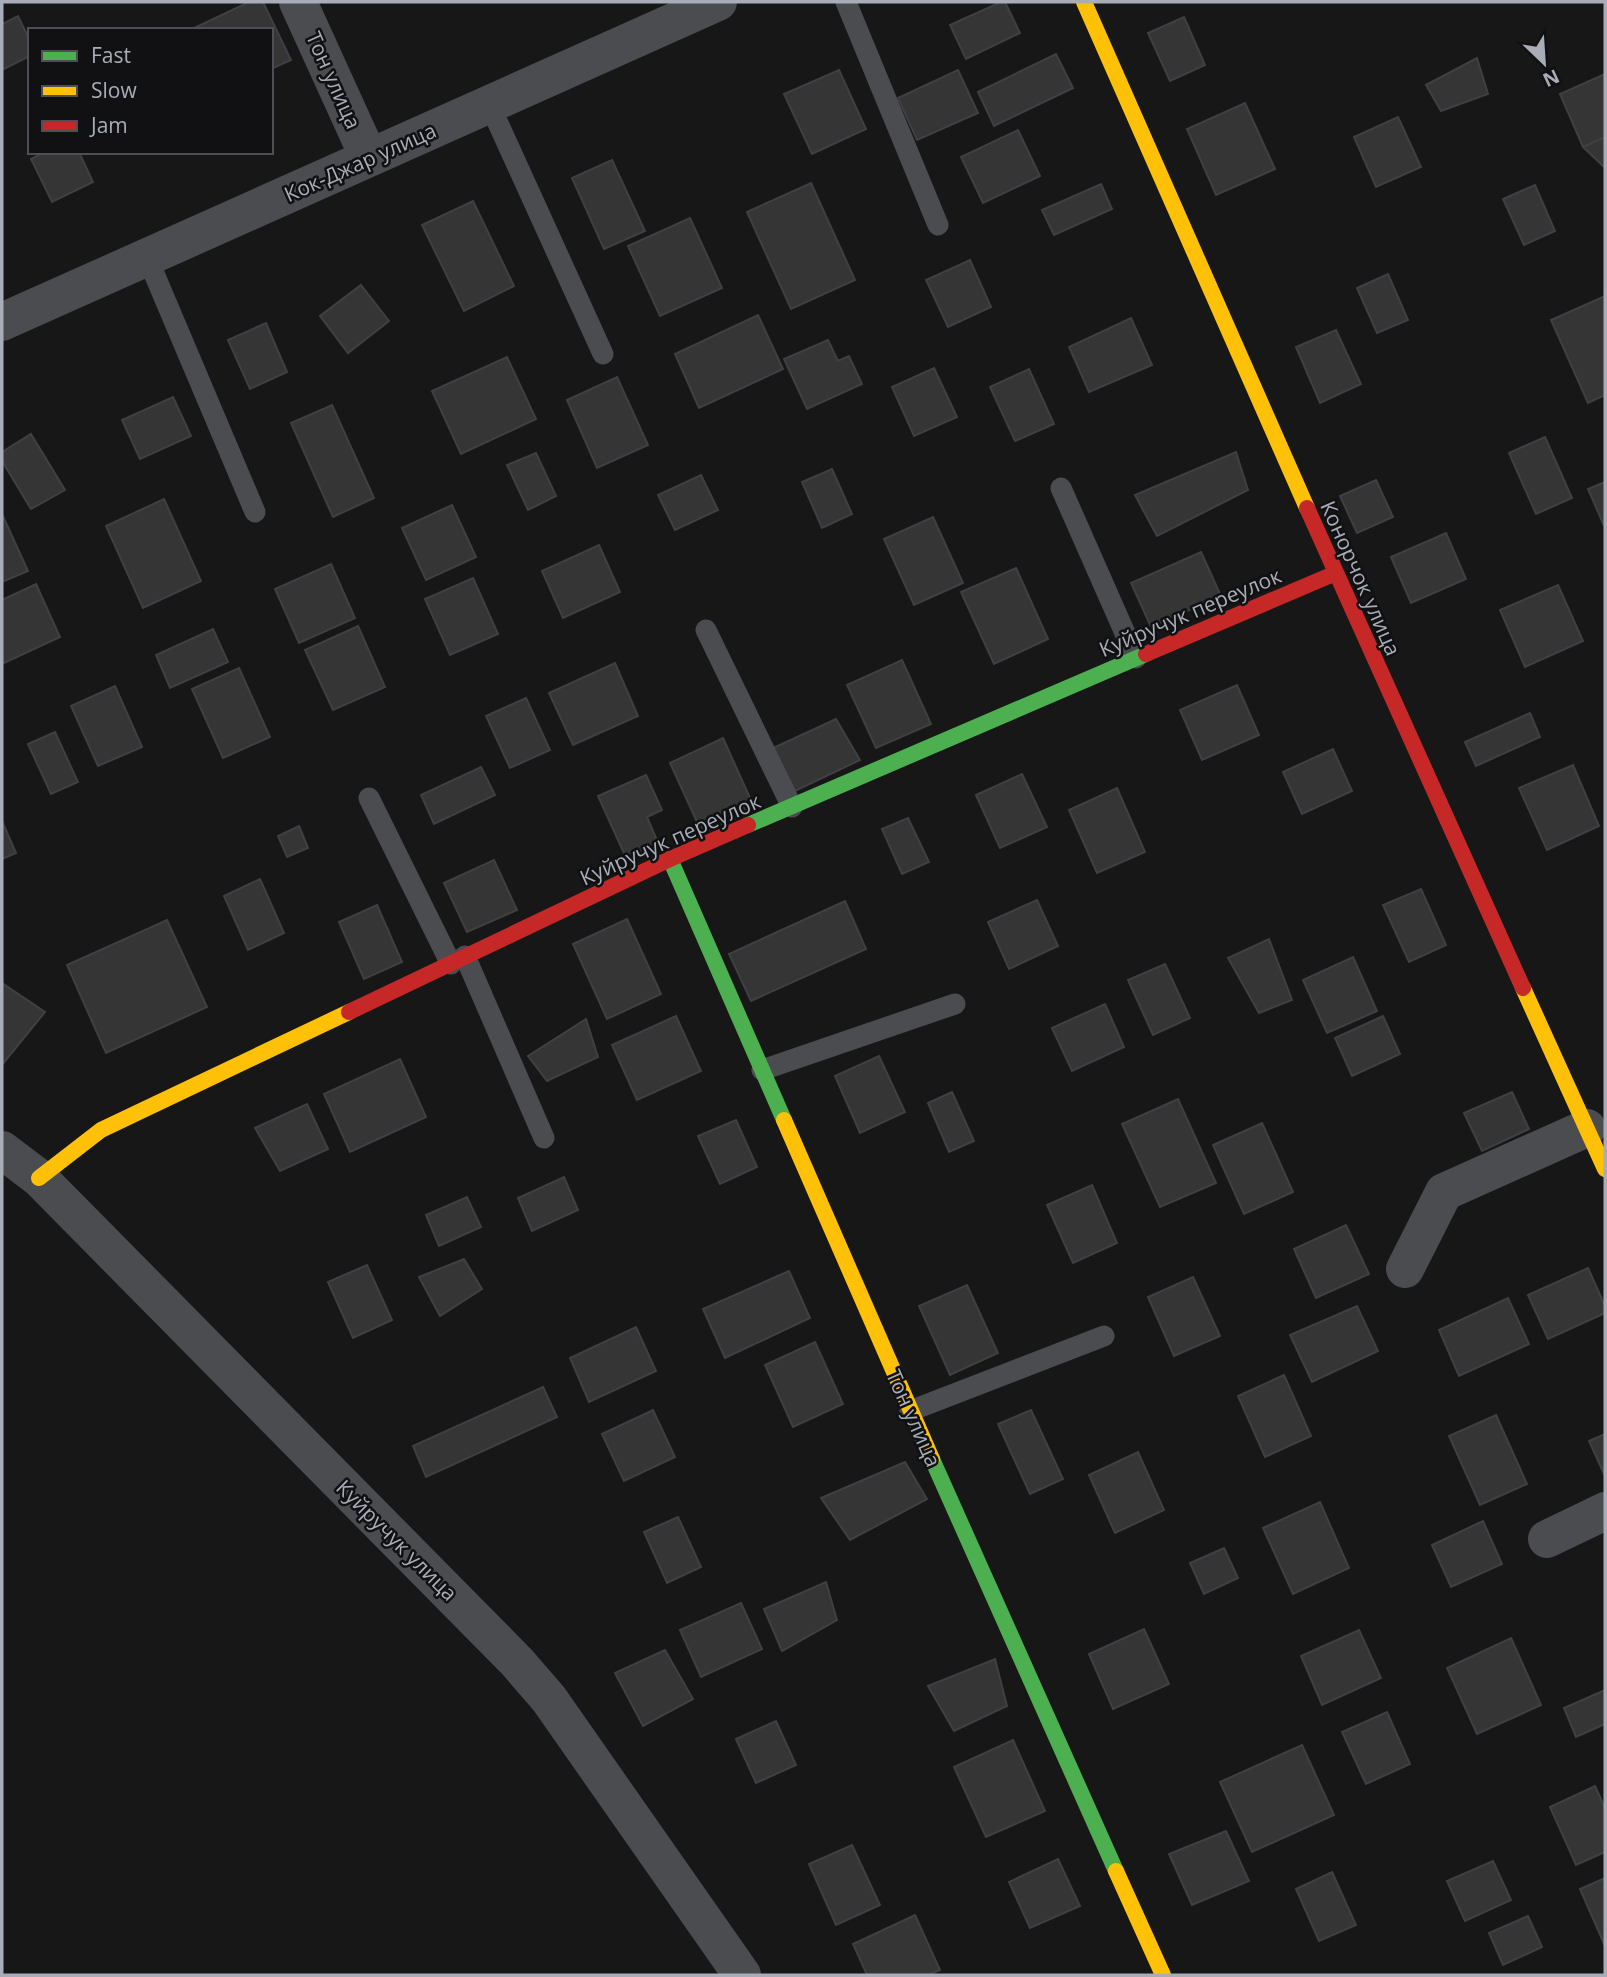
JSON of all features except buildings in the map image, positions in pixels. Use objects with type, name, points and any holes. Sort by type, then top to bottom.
[{"type":"street","name":"Тон улица","points":[[298,2],[369,158]]},
{"type":"street","name":"Кок-Джар улица","points":[[2,322],[718,2]]},
{"type":"street","name":"Конорчок улица","points":[[1084,2],[1336,573],[1599,1152]]},
{"type":"street","name":"Куйручук переулок","points":[[39,1178],[101,1130],[670,859],[1336,573]]},
{"type":"street","name":"Тон улица","points":[[670,859],[911,1411],[1163,1975]]},
{"type":"street","name":"Куйручук улица","points":[[2,1150],[39,1178],[517,1662],[549,1699],[742,1975]]},
{"type":"street","points":[[1405,1269],[1444,1192],[1599,1152]]},
{"type":"street","points":[[1547,1539],[1605,1511]]},
{"type":"lane","points":[[846,2],[938,225]]},
{"type":"lane","points":[[488,105],[603,354]]},
{"type":"lane","points":[[147,257],[255,512]]},
{"type":"lane","points":[[1061,488],[1136,658]]},
{"type":"lane","points":[[706,630],[792,807]]},
{"type":"lane","points":[[369,798],[458,960],[544,1138]]},
{"type":"lane","points":[[762,1070],[955,1003]]},
{"type":"lane","points":[[911,1411],[1104,1336]]},
{"type":"traffic: fast","points":[[748,825],[1146,654]]},
{"type":"traffic: fast","points":[[670,859],[784,1120]]},
{"type":"traffic: fast","points":[[932,1459],[1116,1871]]},
{"type":"traffic: slow","points":[[1084,2],[1307,508]]},
{"type":"traffic: slow","points":[[1523,988],[1605,1169]]},
{"type":"traffic: slow","points":[[39,1178],[101,1130],[349,1012]]},
{"type":"traffic: slow","points":[[784,1120],[932,1459]]},
{"type":"traffic: slow","points":[[1116,1871],[1163,1975]]},
{"type":"traffic: jam","points":[[1307,508],[1523,988]]},
{"type":"traffic: jam","points":[[1146,654],[1336,573]]},
{"type":"traffic: jam","points":[[349,1012],[670,859],[748,825]]}]
